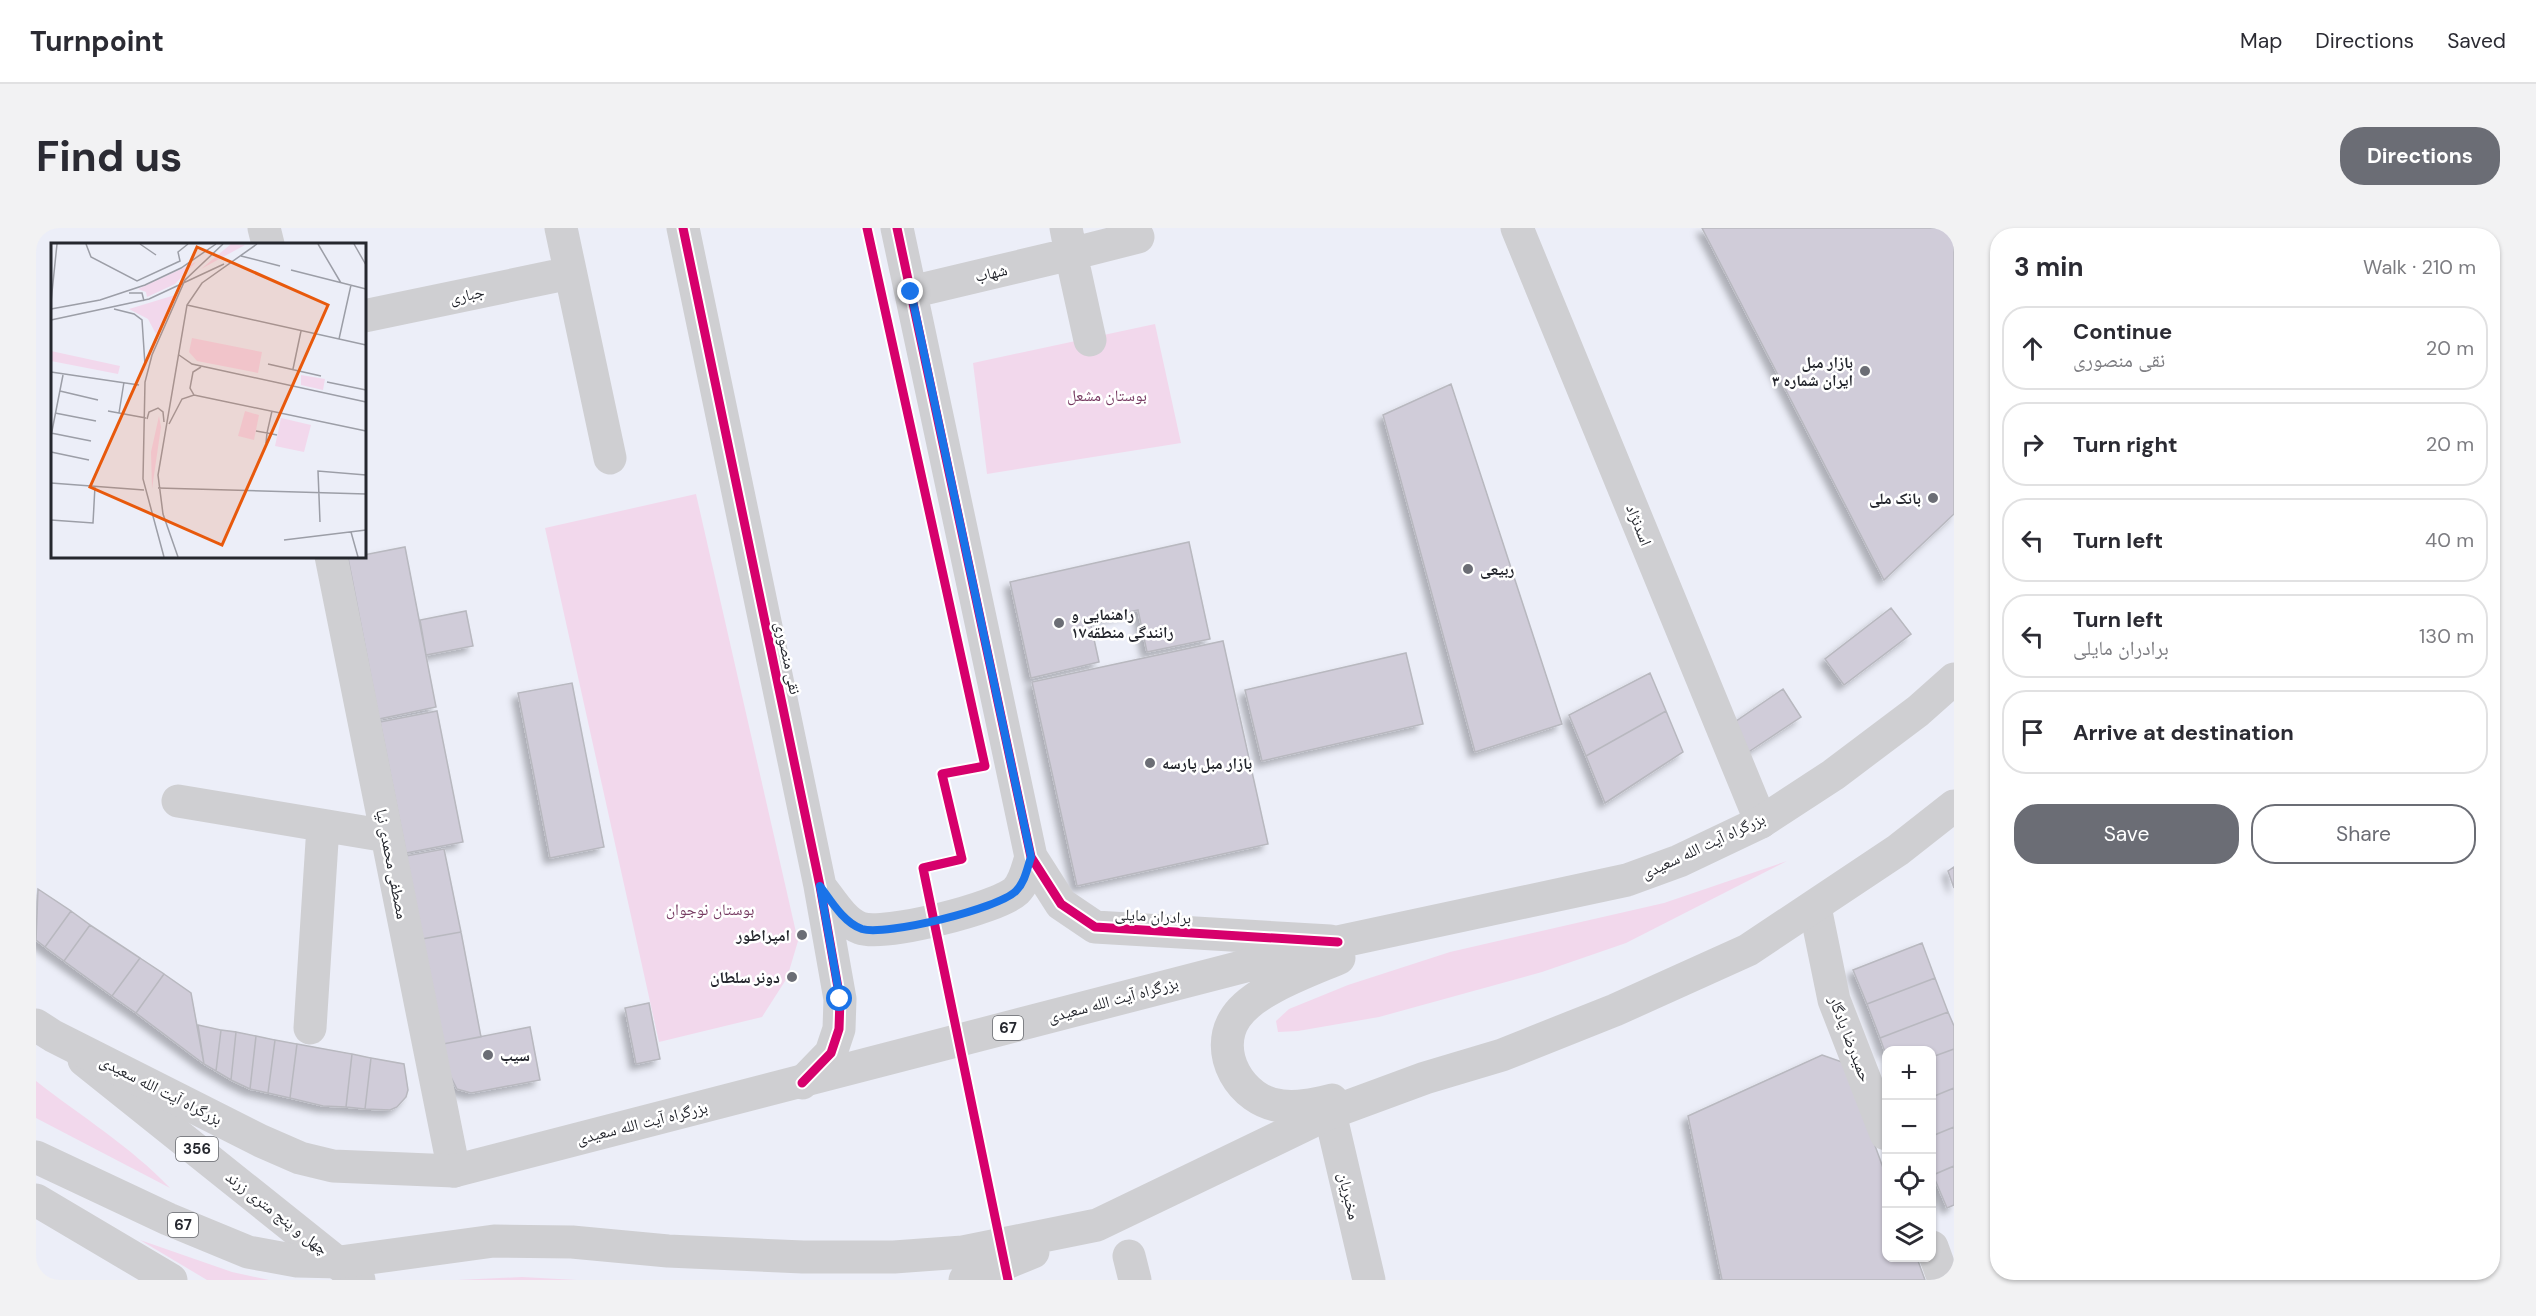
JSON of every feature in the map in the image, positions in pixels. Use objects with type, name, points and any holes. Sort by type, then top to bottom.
[{"type":"main road","points":[[264,228],[268,243]]},
{"type":"main road","points":[[561,228],[610,458]]},
{"type":"main road","name":"نقی منصوری","points":[[683,228],[820,886],[840,999],[840,1029],[831,1053],[802,1083]]},
{"type":"main road","name":"برادران مایلی","points":[[897,228],[1031,857],[1061,904],[1095,927],[1338,942]]},
{"type":"main road","name":"اسدنژاد","points":[[1517,228],[1761,822]]},
{"type":"main road","name":"شهاب","points":[[911,292],[1069,241],[1138,237]]},
{"type":"main road","points":[[1069,241],[1090,340]]},
{"type":"main road","name":"جباری","points":[[366,316],[570,273]]},
{"type":"main road","name":"مصطفی محمدی نیا","points":[[331,558],[454,1171]]},
{"type":"main road","name":"بزرگراه آیت الله سعیدی","points":[[45,1030],[261,1141],[300,1158],[333,1166],[454,1171],[802,1083],[1338,942],[1627,880],[1679,861],[1761,822],[1833,775],[1918,711],[1954,679]]},
{"type":"main road","points":[[178,801],[387,836]]},
{"type":"main road","name":"67","points":[[36,1157],[168,1219],[248,1252],[349,1271],[494,1241],[572,1242],[668,1251],[894,1257],[963,1252],[1097,1225],[1330,1113],[1425,1078],[1503,1055],[1615,1010],[1748,950],[1815,908],[1898,850],[1954,806]]},
{"type":"main road","points":[[310,1028],[323,826]]},
{"type":"main road","points":[[820,886],[842,915],[860,928],[884,931],[998,902],[1016,891],[1024,880],[1031,857]]},
{"type":"main road","name":"حمیدرضا یادگار","points":[[1815,908],[1834,1000],[1882,1121]]},
{"type":"main road","points":[[1406,927],[1260,996],[1237,1015],[1226,1036],[1228,1059],[1239,1082],[1257,1098],[1280,1106],[1305,1107],[1425,1078]]},
{"type":"main road","name":"چهل و پنج متری زرند","points":[[45,1030],[349,1271]]},
{"type":"main road","name":"مخبریان","points":[[1330,1113],[1369,1280]]},
{"type":"main road","points":[[36,1200],[171,1280]]},
{"type":"main road","points":[[965,1280],[1097,1225]]},
{"type":"main road","points":[[1936,1246],[1954,1239]]},
{"type":"main road","points":[[1936,1258],[1944,1280]]},
{"type":"green space","name":"بوستان مشعل","points":[[1155,324],[1181,443],[987,474],[973,363]]},
{"type":"green space","name":"بوستان نوجوان","points":[[696,494],[798,941],[787,978],[762,1017],[659,1042],[545,528]]},
{"type":"green space","points":[[1787,861],[1626,943],[1542,972],[1379,1017],[1298,1031],[1278,1032],[1276,1021],[1289,1009],[1348,985],[1450,952],[1664,903]]},
{"type":"green space","points":[[36,1081],[122,1145],[170,1188],[36,1118]]},
{"type":"green space","points":[[140,1240],[232,1272],[269,1280],[207,1280]]},
{"type":"green space","points":[[522,1277],[577,1280],[457,1280]]},
{"type":"building","name":"بازار مبل ایران شماره ۳","points":[[1702,228],[1954,228],[1954,514],[1884,580]]},
{"type":"building","name":"ربیعی","points":[[1451,384],[1562,724],[1475,752],[1383,415]]},
{"type":"building","points":[[1189,542],[1210,639],[1147,652],[1138,610],[1090,621],[1099,662],[1031,678],[1010,582]]},
{"type":"building","points":[[405,547],[436,707],[379,719],[348,558],[366,558],[366,555]]},
{"type":"building","points":[[1891,608],[1911,634],[1844,685],[1825,659]]},
{"type":"building","points":[[466,611],[473,646],[426,655],[420,620]]},
{"type":"building","name":"بازار مبل پارسه","points":[[1223,641],[1268,844],[1077,886],[1032,682]]},
{"type":"building","points":[[1406,653],[1423,724],[1262,761],[1245,690]]},
{"type":"building","points":[[1650,673],[1666,711],[1586,756],[1569,715]]},
{"type":"building","points":[[572,683],[604,847],[550,858],[518,693]]},
{"type":"building","points":[[1783,689],[1801,717],[1744,755],[1726,728]]},
{"type":"building","points":[[437,711],[463,842],[406,853],[380,722]]},
{"type":"building","points":[[1666,711],[1683,752],[1605,803],[1586,756]]},
{"type":"building","points":[[444,849],[461,932],[422,939],[406,856]]},
{"type":"building","points":[[1954,867],[1954,888],[1948,871]]},
{"type":"building","points":[[38,889],[71,911],[45,947],[36,940]]},
{"type":"building","points":[[71,911],[90,925],[64,961],[45,947]]},
{"type":"building","points":[[90,925],[140,958],[112,996],[64,961]]},
{"type":"building","points":[[461,932],[481,1037],[443,1044],[422,939]]},
{"type":"building","points":[[1922,943],[1935,978],[1867,1004],[1853,970]]},
{"type":"building","points":[[140,958],[164,974],[136,1013],[112,996]]},
{"type":"building","points":[[164,974],[191,993],[204,1064],[136,1013]]},
{"type":"building","points":[[1935,978],[1948,1012],[1880,1038],[1867,1004]]},
{"type":"building","points":[[649,1003],[660,1059],[636,1064],[625,1008]]},
{"type":"building","points":[[1948,1012],[1954,1026],[1954,1049],[1936,1056],[1936,1046],[1883,1046],[1880,1038]]},
{"type":"building","points":[[198,1025],[221,1030],[216,1071],[204,1064]]},
{"type":"building","points":[[530,1027],[540,1080],[471,1093],[457,1089],[448,1071],[443,1044]]},
{"type":"building","points":[[221,1030],[236,1032],[231,1080],[216,1071]]},
{"type":"building","points":[[236,1032],[256,1036],[250,1089],[231,1080]]},
{"type":"building","points":[[256,1036],[275,1040],[268,1093],[250,1089]]},
{"type":"building","points":[[275,1040],[297,1044],[290,1098],[268,1093]]},
{"type":"building","points":[[297,1044],[352,1054],[346,1107],[323,1106],[290,1098]]},
{"type":"building","points":[[1954,1049],[1954,1088],[1936,1095],[1936,1056]]},
{"type":"building","points":[[352,1054],[371,1058],[365,1109],[346,1107]]},
{"type":"building","points":[[1822,1055],[1845,1063],[1882,1165],[1882,1262],[1918,1262],[1925,1280],[1722,1280],[1688,1116]]},
{"type":"building","points":[[371,1058],[404,1064],[408,1090],[406,1097],[397,1107],[390,1110],[365,1109]]},
{"type":"building","points":[[1954,1088],[1954,1127],[1936,1134],[1936,1100],[1936,1095]]},
{"type":"building","points":[[1954,1127],[1954,1166],[1936,1174],[1936,1154],[1936,1134]]},
{"type":"building","points":[[1954,1166],[1954,1205],[1947,1208],[1936,1182],[1936,1174]]},
{"type":"cycle path","points":[[683,228],[820,886],[840,999],[839,1029],[831,1053],[802,1083]]},
{"type":"cycle path","points":[[867,228],[985,766],[942,774],[962,859],[923,868],[1008,1280]]},
{"type":"cycle path","points":[[897,228],[1031,857],[1061,904],[1095,927],[1338,942]]},
{"type":"place","name":"بازار مبل ایران شماره ۳","points":[[1865,371]]},
{"type":"place","name":"بانک ملی","points":[[1933,498]]},
{"type":"place","name":"ربیعی","points":[[1468,569]]},
{"type":"place","name":"راهنمایی و رانندگی منطقه۱۷","points":[[1059,623]]},
{"type":"place","name":"بازار مبل پارسه","points":[[1150,763]]},
{"type":"place","name":"امپراطور","points":[[802,935]]},
{"type":"place","name":"دونر سلطان","points":[[792,977]]},
{"type":"place","name":"سیب","points":[[488,1055]]},
{"type":"route","points":[[840,999],[820,886],[842,915],[860,928],[884,931],[983,908],[998,902],[1016,891],[1024,880],[1031,857],[911,292]]}]
